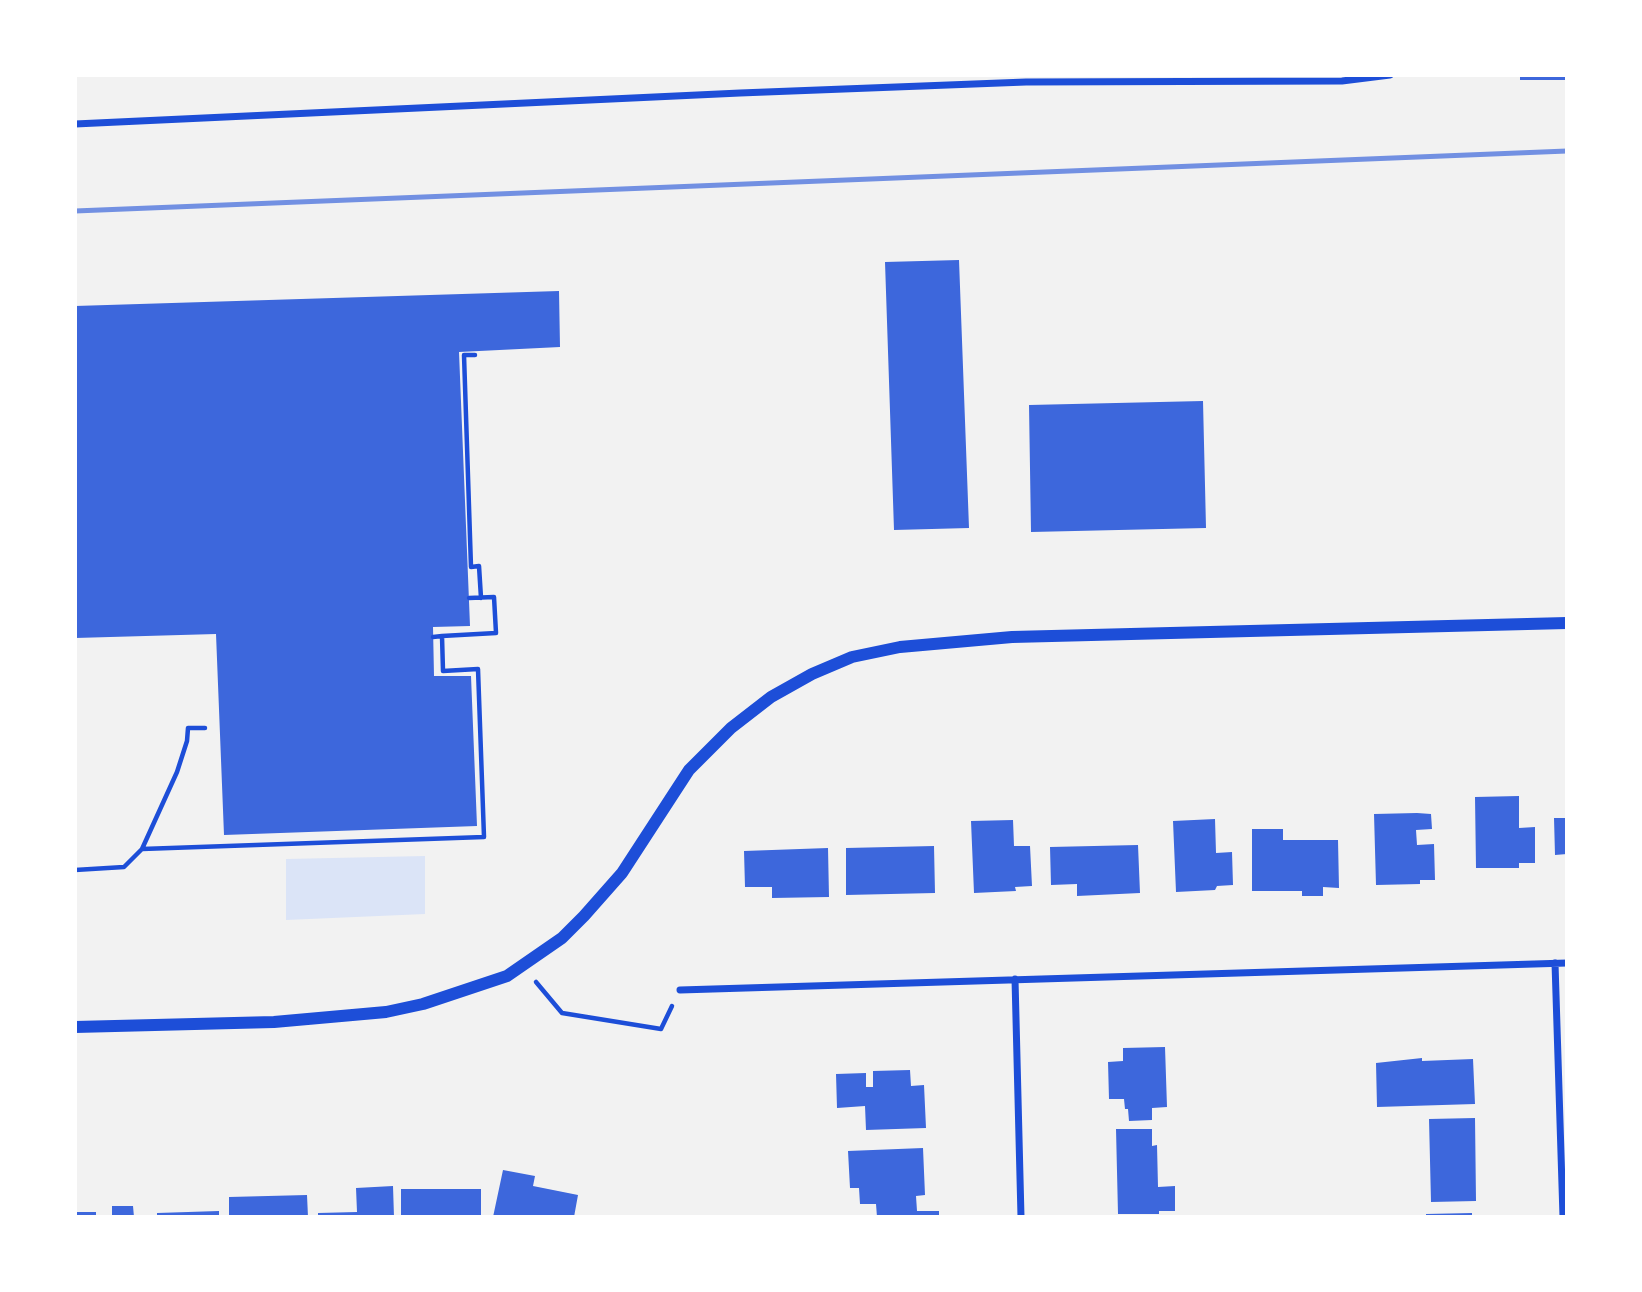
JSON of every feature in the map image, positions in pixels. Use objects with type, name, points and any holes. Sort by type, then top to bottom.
[{"type":"street","points":[[75,124],[794,90],[1026,82],[1342,81],[1390,75]]},
{"type":"street","points":[[75,1027],[274,1022],[386,1012],[423,1004],[506,976],[562,938],[615,881],[689,770],[731,728],[771,696],[852,657],[900,647],[1012,637],[1567,623]]},
{"type":"street","points":[[1555,963],[1563,1217]]},
{"type":"street","points":[[680,990],[1567,963]]},
{"type":"street","points":[[1015,979],[1021,1217]]},
{"type":"path","points":[[475,355],[464,355],[471,567],[479,566],[481,598]]},
{"type":"path","points":[[433,637],[496,634],[494,597],[469,598]]},
{"type":"path","points":[[142,849],[484,837],[478,669],[443,671],[442,636]]},
{"type":"path","points":[[75,870],[124,867],[142,849],[177,772],[187,741],[188,728],[205,728]]},
{"type":"path","points":[[522,965],[562,1013],[661,1029],[680,990]]},
{"type":"shaded area","points":[[425,856],[425,914],[286,920],[286,859]]},
{"type":"building","points":[[1520,75],[1567,75],[1567,80],[1520,80]]},
{"type":"building","points":[[959,260],[969,528],[894,530],[885,262]]},
{"type":"building","points":[[559,291],[560,347],[459,352],[470,626],[433,627],[434,676],[471,676],[477,826],[224,835],[216,634],[75,638],[75,306]]},
{"type":"building","points":[[1203,401],[1206,528],[1031,532],[1029,405]]},
{"type":"building","points":[[1519,796],[1519,828],[1535,827],[1535,863],[1519,863],[1519,868],[1476,868],[1475,797]]},
{"type":"building","points":[[1374,814],[1431,814],[1432,829],[1416,830],[1417,845],[1434,844],[1435,880],[1420,880],[1420,884],[1376,885]]},
{"type":"building","points":[[1554,818],[1567,818],[1567,854],[1555,855]]},
{"type":"building","points":[[1215,819],[1216,853],[1232,852],[1233,885],[1217,886],[1215,890],[1176,892],[1173,821]]},
{"type":"building","points":[[1013,820],[1014,846],[1030,846],[1032,886],[1015,887],[1016,891],[974,893],[971,821]]},
{"type":"building","points":[[1252,829],[1283,829],[1283,840],[1338,840],[1339,888],[1323,887],[1323,896],[1302,896],[1302,891],[1252,891]]},
{"type":"building","points":[[1138,845],[1140,893],[1077,896],[1077,884],[1051,885],[1050,847]]},
{"type":"building","points":[[934,846],[935,893],[846,895],[846,848]]},
{"type":"building","points":[[828,848],[829,897],[772,898],[772,887],[745,887],[744,851]]},
{"type":"building","points":[[1165,1047],[1167,1107],[1152,1108],[1152,1120],[1129,1121],[1124,1099],[1109,1099],[1108,1062],[1123,1061],[1123,1048]]},
{"type":"building","points":[[1422,1058],[1422,1061],[1473,1059],[1475,1104],[1377,1107],[1376,1063]]},
{"type":"building","points":[[910,1070],[911,1086],[924,1085],[926,1128],[866,1130],[865,1106],[837,1108],[836,1074],[866,1073],[866,1087],[873,1087],[873,1071]]},
{"type":"building","points":[[1475,1118],[1476,1201],[1431,1202],[1429,1119]]},
{"type":"building","points":[[1116,1129],[1152,1129],[1152,1146],[1157,1145],[1158,1187],[1175,1186],[1175,1211],[1159,1211],[1159,1214],[1118,1214]]},
{"type":"building","points":[[923,1148],[925,1195],[916,1196],[917,1211],[939,1211],[939,1217],[877,1217],[876,1204],[860,1204],[859,1188],[850,1188],[848,1151]]},
{"type":"building","points":[[503,1170],[535,1176],[533,1186],[578,1195],[574,1217],[493,1217]]},
{"type":"building","points":[[393,1186],[394,1217],[318,1217],[318,1213],[357,1212],[356,1188]]},
{"type":"building","points":[[401,1189],[481,1189],[481,1217],[401,1217]]},
{"type":"building","points":[[307,1195],[308,1217],[229,1217],[229,1197]]},
{"type":"building","points":[[112,1206],[133,1206],[134,1217],[112,1217]]},
{"type":"building","points":[[219,1211],[219,1217],[157,1217],[157,1213]]},
{"type":"building","points":[[75,1212],[96,1212],[96,1217],[75,1217]]},
{"type":"building","points":[[1472,1213],[1472,1217],[1426,1217],[1426,1214]]},
{"type":"railway","points":[[75,211],[1567,151]]}]
